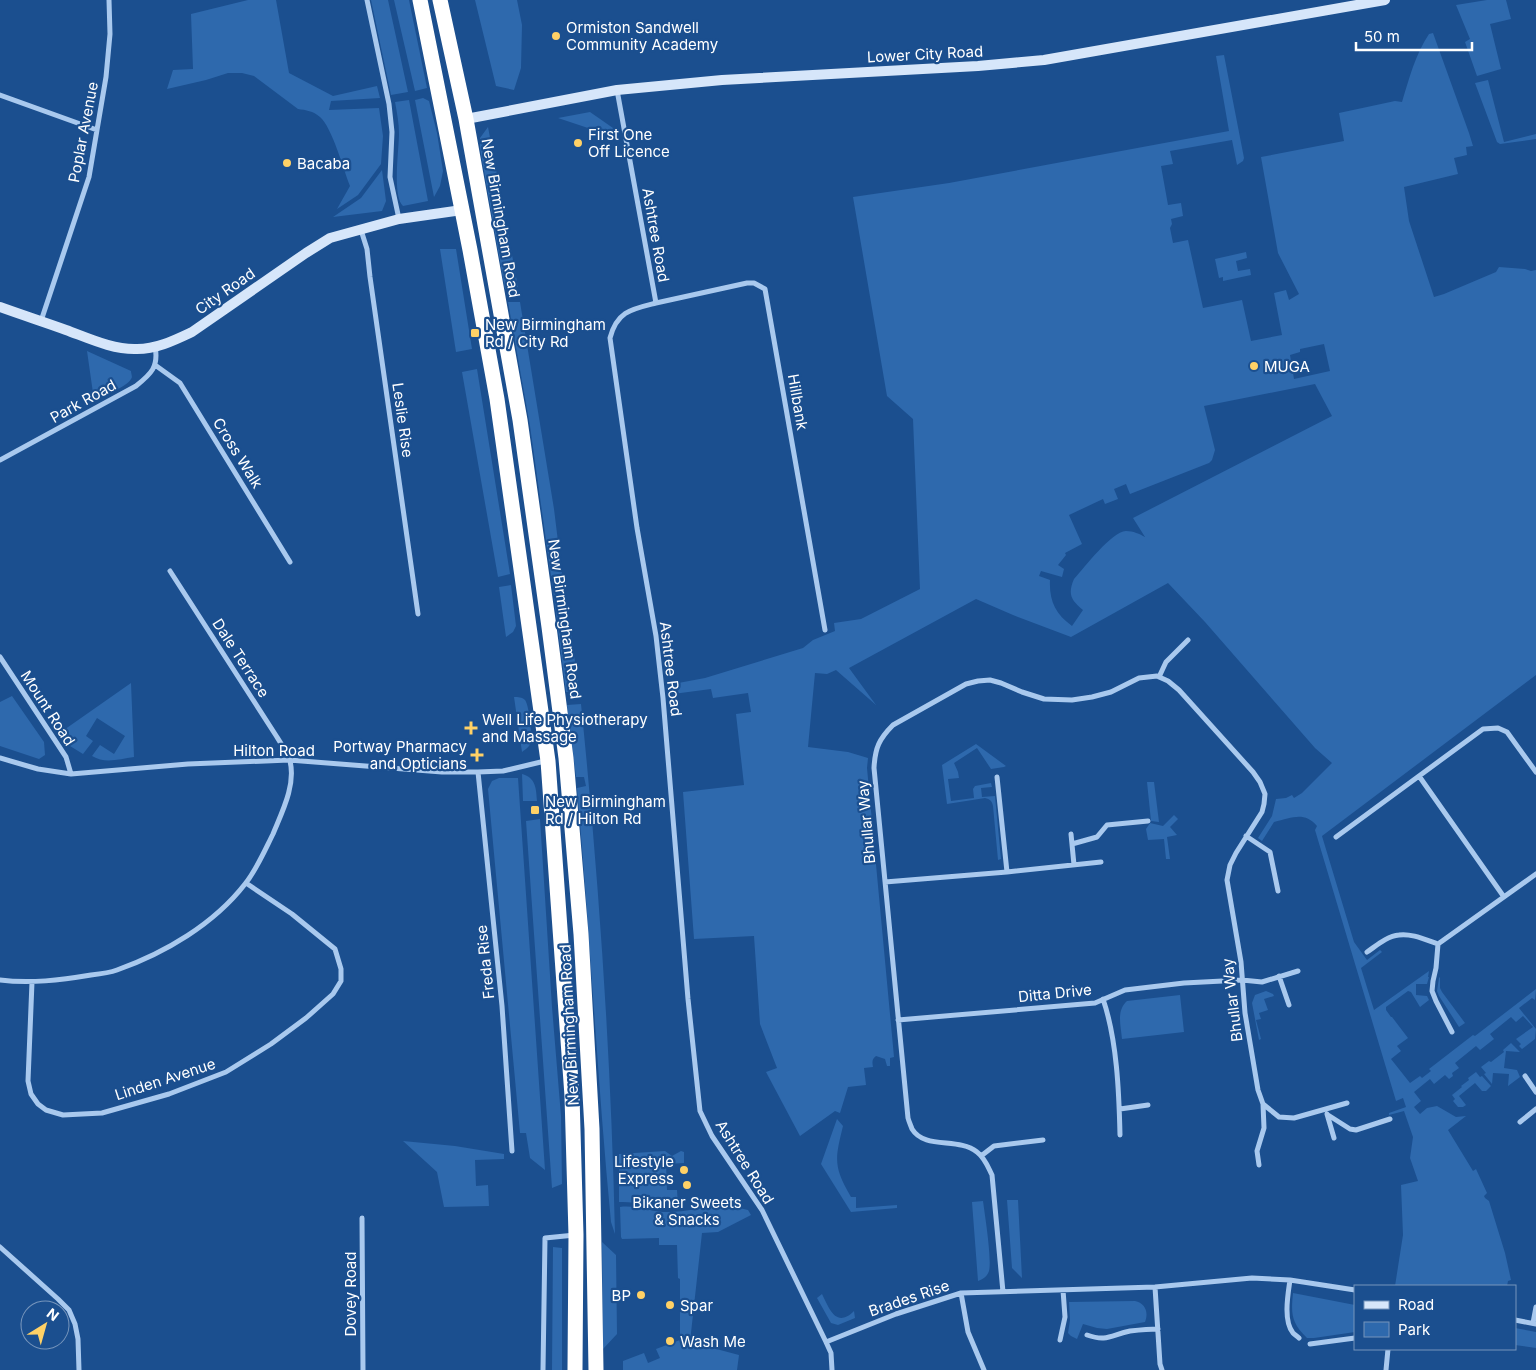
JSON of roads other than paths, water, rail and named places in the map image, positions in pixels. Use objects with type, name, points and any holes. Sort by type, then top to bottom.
[{"type":"highway","name":"New Birmingham Road","points":[[420,0],[446,123],[497,399],[548,761],[572,1096],[576,1235],[575,1370]]},
{"type":"highway","name":"New Birmingham Road","points":[[440,0],[466,119],[520,420],[566,758],[581,934],[592,1129],[596,1370]]},
{"type":"highway","points":[[446,123],[466,119]]},
{"type":"highway","points":[[462,210],[482,206]]},
{"type":"highway","points":[[548,761],[566,758]]},
{"type":"street","name":"Poplar Avenue","points":[[41,321],[89,177],[107,69],[110,34],[109,0]]},
{"type":"street","points":[[366,0],[389,104],[392,132],[390,177],[399,219]]},
{"type":"street","name":"Lower City Road","points":[[466,119],[617,90],[705,81],[978,66],[1044,60],[1385,0]]},
{"type":"street","name":"Ashtree Road","points":[[617,90],[656,303],[629,310],[617,320],[610,338],[636,518],[656,636],[664,700],[688,1000],[700,1111],[712,1136],[762,1210],[831,1353],[832,1370]]},
{"type":"street","points":[[0,95],[97,130]]},
{"type":"street","name":"City Road","points":[[0,307],[97,342],[137,349],[155,346],[174,341],[192,332],[323,241],[399,219],[462,210]]},
{"type":"street","name":"Leslie Rise","points":[[361,230],[367,248],[418,614]]},
{"type":"street","name":"Hillbank","points":[[656,303],[747,283],[765,289],[825,630]]},
{"type":"street","points":[[155,346],[157,356],[155,365]]},
{"type":"street","name":"Park Road","points":[[0,460],[136,386],[149,376],[155,365]]},
{"type":"street","name":"Cross Walk","points":[[155,365],[180,383],[290,562]]},
{"type":"street","name":"Dale Terrace","points":[[170,571],[275,734],[289,760]]},
{"type":"street","points":[[1159,677],[1166,662],[1188,640]]},
{"type":"street","name":"Mount Road","points":[[0,657],[66,757],[70,774]]},
{"type":"street","name":"Bhullar Way","points":[[981,1156],[978,1152],[965,1145],[950,1142],[934,1142],[922,1138],[913,1131],[908,1118],[874,768],[875,754],[879,742],[893,725],[966,684],[978,681],[990,680],[1044,699],[1072,700],[1111,692],[1138,678],[1148,676],[1159,677],[1168,681],[1179,690],[1260,782],[1265,794],[1262,812],[1236,853],[1230,865],[1227,880],[1241,962],[1245,1013],[1258,1090],[1263,1104],[1264,1128],[1257,1151],[1259,1165]]},
{"type":"street","points":[[1336,838],[1418,776],[1486,728],[1498,728],[1506,732],[1536,772]]},
{"type":"street","name":"Hilton Road","points":[[0,758],[38,769],[70,774],[180,765],[289,760],[442,772],[478,772],[503,771],[548,761]]},
{"type":"street","points":[[0,980],[32,982],[71,979],[116,971],[162,950],[200,927],[224,907],[246,883],[266,848],[280,816],[292,778],[289,760]]},
{"type":"street","name":"Freda Rise","points":[[478,772],[502,1006],[512,1151]]},
{"type":"street","points":[[1418,776],[1504,897]]},
{"type":"street","points":[[997,777],[1007,872]]},
{"type":"street","points":[[1072,844],[1097,837],[1107,825],[1148,821]]},
{"type":"street","points":[[1071,834],[1074,865]]},
{"type":"street","points":[[1246,836],[1270,852],[1278,891]]},
{"type":"street","points":[[884,882],[1101,862]]},
{"type":"street","points":[[1452,1032],[1434,996],[1433,980],[1438,944],[1536,874]]},
{"type":"street","name":"Linden Avenue","points":[[32,982],[28,1081],[31,1094],[38,1104],[46,1110],[63,1115],[102,1113],[169,1094],[226,1072],[272,1044],[306,1018],[334,994],[341,981],[341,969],[335,949],[292,914],[246,883]]},
{"type":"street","points":[[1367,952],[1388,938],[1398,934],[1409,935],[1438,944]]},
{"type":"street","name":"Ditta Drive","points":[[898,1020],[1095,1003],[1125,990],[1184,983],[1242,980],[1262,982],[1298,970]]},
{"type":"street","points":[[1279,976],[1289,1005]]},
{"type":"street","points":[[1103,999],[1112,1030],[1120,1109],[1120,1135]]},
{"type":"street","points":[[1525,1076],[1536,1092]]},
{"type":"street","points":[[1263,1104],[1279,1116],[1294,1118],[1347,1103]]},
{"type":"street","points":[[1120,1109],[1148,1105]]},
{"type":"street","points":[[1326,1109],[1334,1138]]},
{"type":"street","points":[[1520,1122],[1536,1109]]},
{"type":"street","points":[[1328,1115],[1350,1129],[1356,1130],[1390,1119]]},
{"type":"street","points":[[1003,1292],[992,1175],[981,1156],[994,1146],[1043,1140]]},
{"type":"street","name":"Dovey Road","points":[[362,1218],[363,1370]]},
{"type":"street","points":[[543,1370],[545,1238],[576,1235]]},
{"type":"street","points":[[0,1247],[68,1310],[75,1324],[78,1340],[79,1370]]},
{"type":"street","name":"Brades Rise","points":[[826,1342],[896,1314],[961,1293],[1155,1287],[1252,1278],[1290,1280],[1354,1290]]},
{"type":"street","points":[[1290,1280],[1287,1298],[1289,1325],[1292,1333],[1299,1338]]},
{"type":"street","points":[[1155,1287],[1162,1370]]},
{"type":"street","points":[[1060,1340],[1065,1317],[1063,1290]]},
{"type":"street","points":[[961,1293],[968,1332],[984,1370]]},
{"type":"street","points":[[1516,1320],[1535,1323],[1536,1307]]},
{"type":"street","points":[[1087,1335],[1098,1338],[1112,1338],[1129,1332],[1158,1329]]},
{"type":"street","points":[[1310,1344],[1354,1338]]},
{"type":"street","points":[[1386,1370],[1388,1350]]},
{"type":"place","name":"Ormiston Sandwell Community Academy","points":[[556,36]]},
{"type":"place","name":"First One Off Licence","points":[[578,143]]},
{"type":"place","name":"Bacaba","points":[[287,163]]},
{"type":"place","name":"New Birmingham Rd / City Rd","points":[[475,333]]},
{"type":"place","name":"MUGA","points":[[1254,366]]},
{"type":"place","name":"Well Life Physiotherapy and Massage","points":[[471,728]]},
{"type":"place","name":"Portway Pharmacy and Opticians","points":[[477,755]]},
{"type":"place","name":"New Birmingham Rd / Hilton Rd","points":[[535,810]]},
{"type":"place","name":"Lifestyle Express","points":[[684,1170]]},
{"type":"place","name":"Bikaner Sweets & Snacks","points":[[687,1185]]},
{"type":"place","name":"BP","points":[[641,1295]]},
{"type":"place","name":"Spar","points":[[670,1305]]},
{"type":"place","name":"Wash Me","points":[[670,1341]]}]
